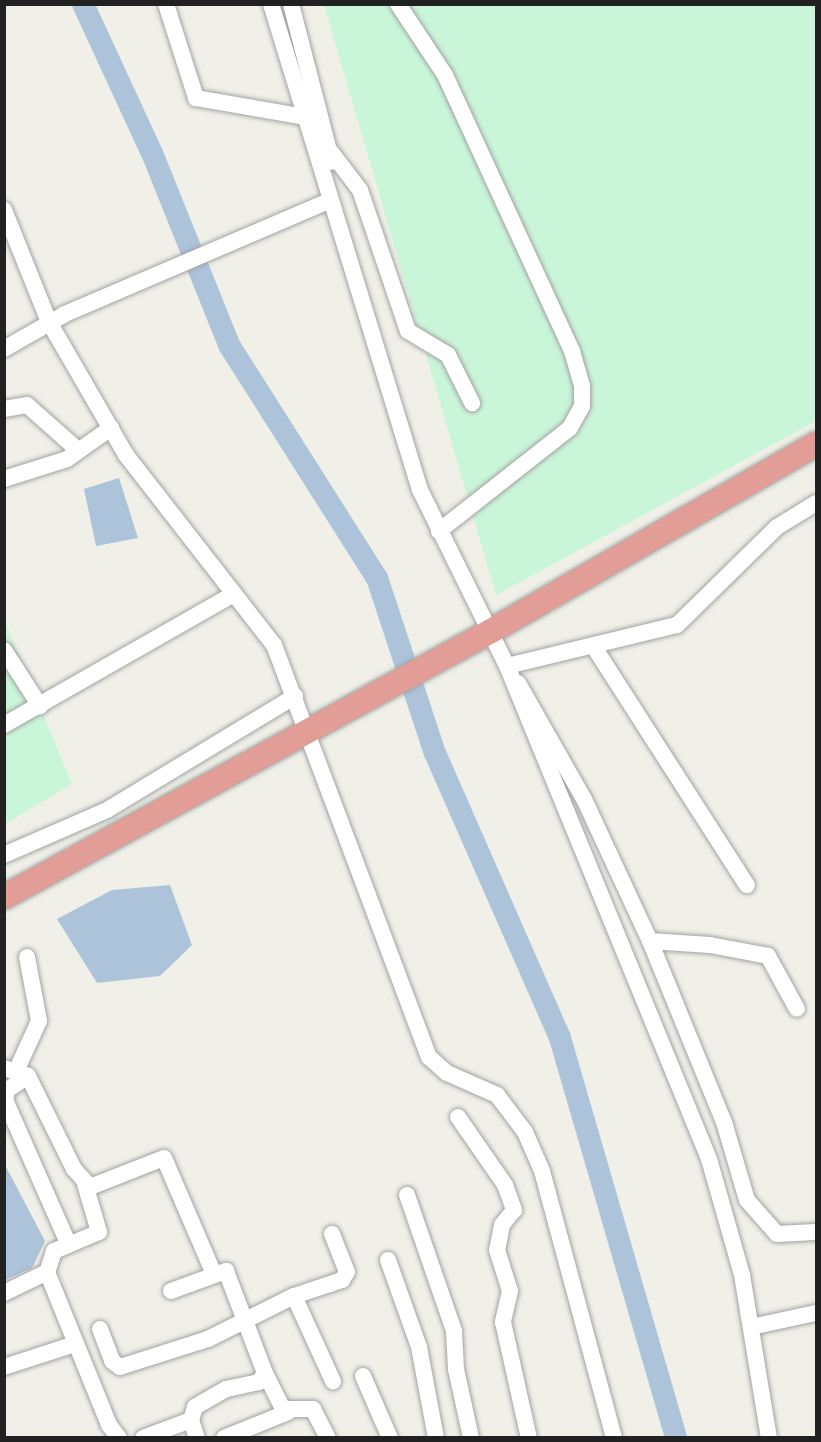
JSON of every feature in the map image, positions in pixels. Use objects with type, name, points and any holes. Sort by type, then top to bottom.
[{"type":"highway","points":[[4,897],[484,634],[816,444]]},
{"type":"street","points":[[166,4],[196,98],[305,117]]},
{"type":"street","points":[[271,4],[420,490],[484,634],[509,671],[584,799],[651,945],[757,1217],[777,1234],[816,1232]]},
{"type":"street","points":[[291,4],[332,152],[330,196]]},
{"type":"street","points":[[399,4],[445,75],[572,351],[582,386],[582,406],[570,428],[439,531]]},
{"type":"street","points":[[332,152],[354,175],[408,331],[448,354],[472,403]]},
{"type":"street","points":[[4,349],[65,314],[330,196]]},
{"type":"street","points":[[4,210],[49,322],[111,428],[274,645],[295,696],[305,733],[429,1057],[447,1073],[500,1098],[533,1149],[614,1437]]},
{"type":"street","points":[[4,410],[27,405],[79,452]]},
{"type":"street","points":[[4,479],[79,452],[111,428]]},
{"type":"street","points":[[509,671],[677,625],[777,527],[816,503]]},
{"type":"street","points":[[4,725],[234,594]]},
{"type":"street","points":[[594,647],[747,885]]},
{"type":"street","points":[[4,650],[40,706]]},
{"type":"street","points":[[509,671],[709,1160],[742,1275],[769,1437]]},
{"type":"street","points":[[4,855],[107,810],[295,696]]},
{"type":"street","points":[[600,898],[624,912],[651,945]]},
{"type":"street","points":[[651,945],[710,945],[768,956],[797,1009]]},
{"type":"street","points":[[27,957],[39,1021],[7,1090],[5,1100],[69,1245]]},
{"type":"street","points":[[17,1071],[85,1184],[99,1232],[54,1251],[47,1272],[75,1344],[119,1437]]},
{"type":"street","points":[[458,1117],[505,1185],[514,1209],[502,1226],[497,1250],[510,1291],[503,1322],[529,1437]]},
{"type":"street","points":[[85,1184],[95,1186],[164,1158],[213,1272]]},
{"type":"street","points":[[406,1195],[454,1331],[456,1369],[471,1437]]},
{"type":"street","points":[[100,1329],[112,1361],[120,1367],[177,1351],[247,1321],[294,1296],[346,1277],[332,1234]]},
{"type":"street","points":[[388,1260],[419,1347],[436,1437]]},
{"type":"street","points":[[171,1291],[221,1269],[229,1276],[265,1373],[288,1412]]},
{"type":"street","points":[[4,1293],[47,1272]]},
{"type":"street","points":[[294,1296],[333,1381]]},
{"type":"street","points":[[751,1327],[816,1313]]},
{"type":"street","points":[[4,1367],[75,1344]]},
{"type":"street","points":[[196,1437],[190,1420],[195,1407],[226,1389],[259,1383],[265,1373]]},
{"type":"street","points":[[363,1376],[390,1437]]},
{"type":"street","points":[[224,1437],[288,1412],[313,1409],[328,1437]]},
{"type":"street","points":[[143,1437],[190,1420]]},
{"type":"green space","points":[[324,5],[816,5],[816,421],[496,595]]},
{"type":"green space","points":[[5,622],[72,784],[5,824]]},
{"type":"water","points":[[119,478],[138,538],[96,546],[84,489]]},
{"type":"water","points":[[170,885],[192,945],[160,976],[97,983],[57,919],[112,890]]},
{"type":"water","points":[[4,1163],[45,1241],[32,1268],[5,1280]]},
{"type":"waterway","points":[[83,4],[152,153],[229,345],[377,578],[435,753],[560,1038],[676,1438]]}]
